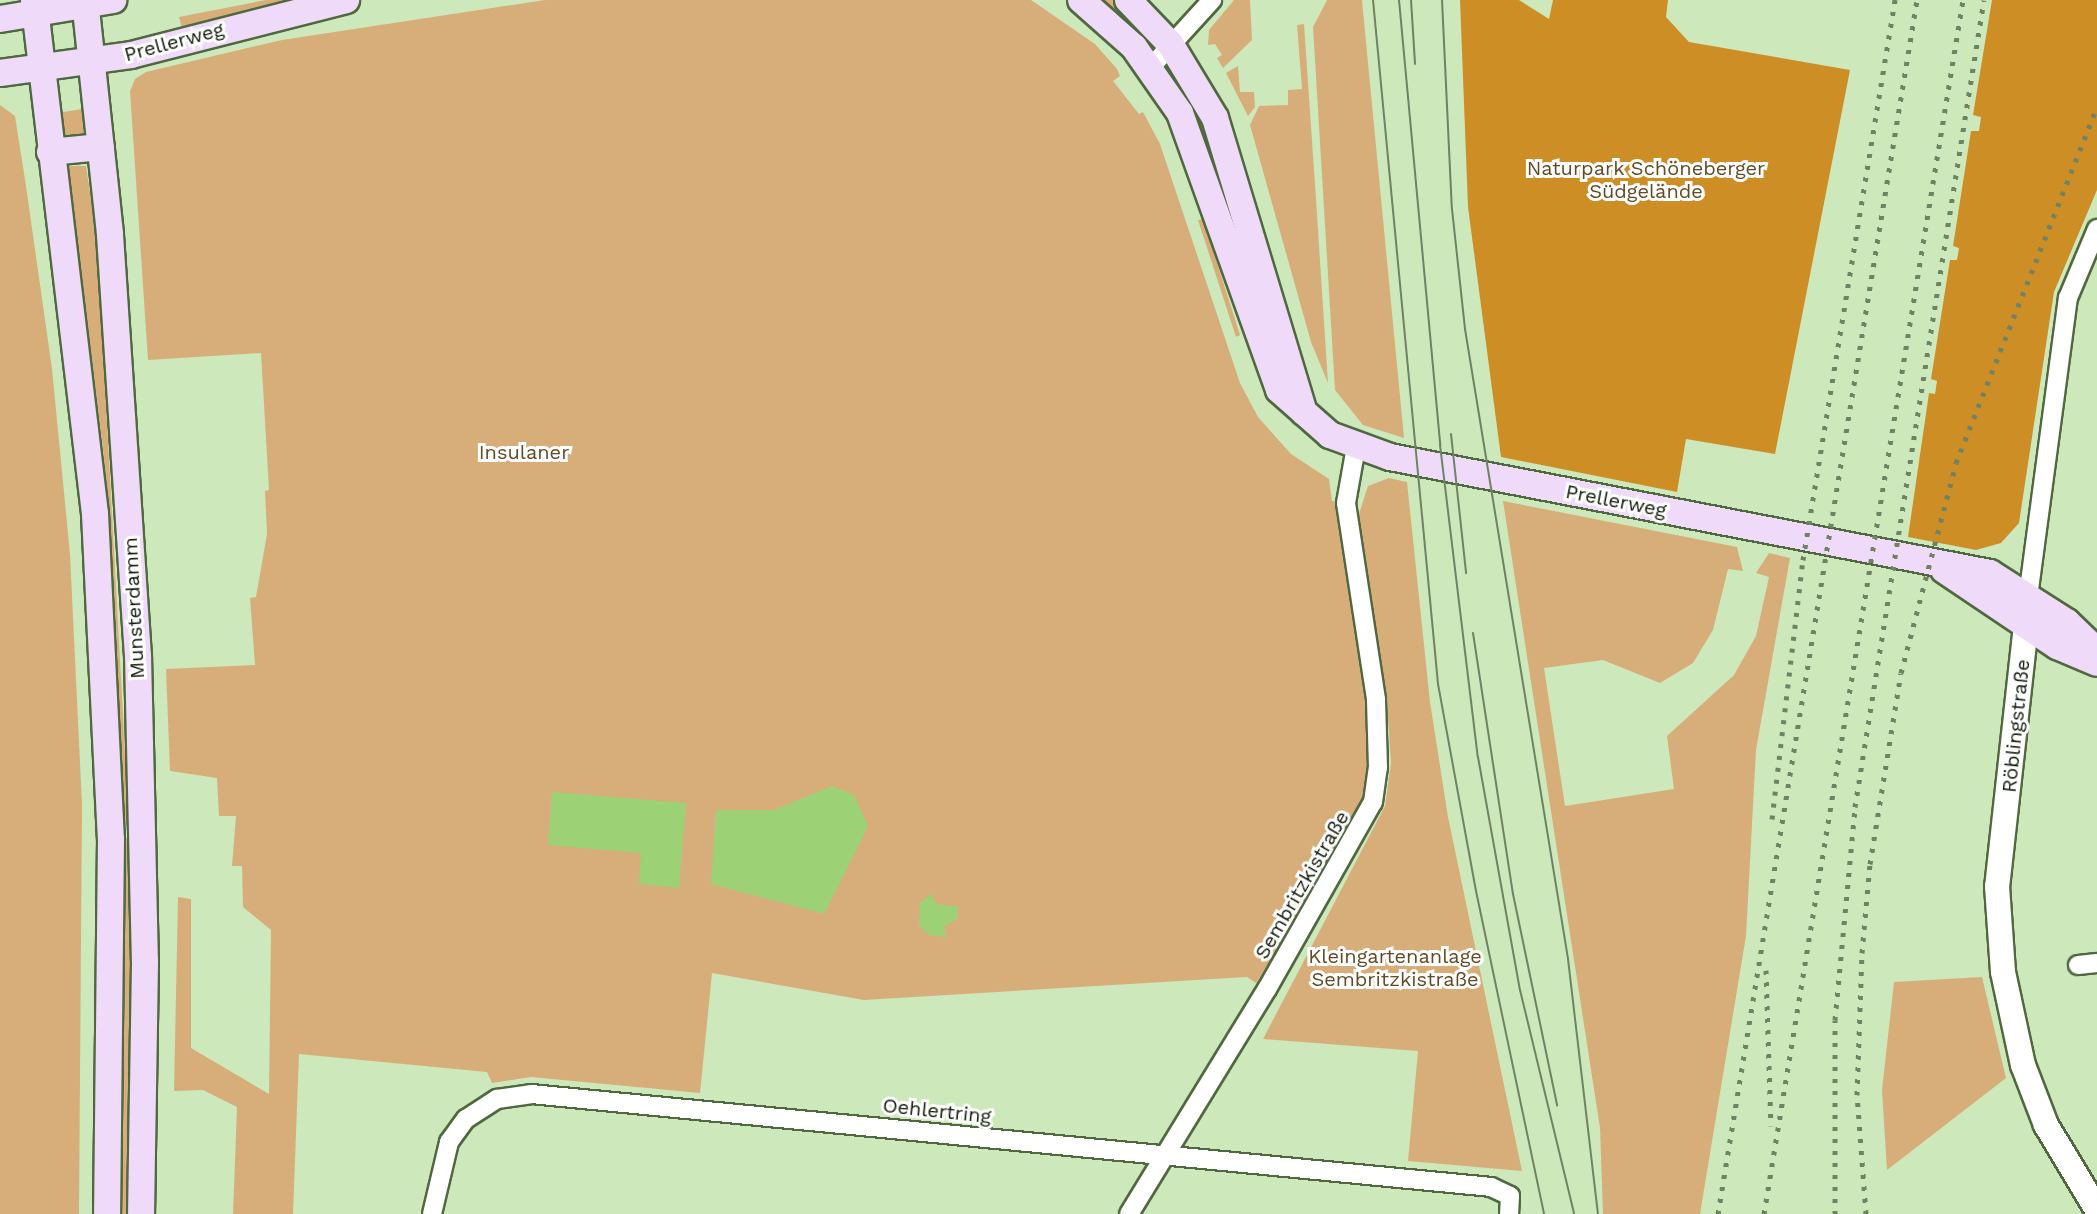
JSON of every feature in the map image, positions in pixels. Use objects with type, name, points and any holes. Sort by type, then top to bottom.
[{"type":"main road","points":[[0,19],[34,6],[113,0]]},
{"type":"main road","name":"Prellerweg","points":[[0,73],[93,62],[346,0]]},
{"type":"main road","name":"Prellerweg","points":[[1081,0],[1151,67],[1199,155],[1272,376],[1279,390],[1330,435],[1356,447],[1990,573],[2067,622],[2097,651]]},
{"type":"main road","points":[[1128,0],[1171,45],[1208,102],[1226,145],[1304,412]]},
{"type":"main road","name":"Munsterdamm","points":[[85,2],[101,147],[141,729],[141,1214]]},
{"type":"main road","name":"Munsterdamm","points":[[34,6],[39,69],[81,373],[102,629],[111,902],[107,1214]]},
{"type":"main road","points":[[50,152],[101,147]]},
{"type":"main road","name":"Prellerweg","points":[[1938,565],[2057,646],[2097,663]]},
{"type":"street","points":[[1151,67],[1212,0]]},
{"type":"street","name":"Röblingstraße","points":[[2097,229],[2068,298],[2028,597],[1997,886],[2003,972],[2023,1065],[2046,1125],[2097,1210]]},
{"type":"street","name":"Sembritzkistraße","points":[[1129,1214],[1352,846],[1373,802],[1378,768],[1376,699],[1346,503],[1356,447]]},
{"type":"street","name":"Oehlertring","points":[[432,1214],[449,1142],[472,1114],[516,1094],[1491,1187],[1510,1205]]},
{"type":"green space","points":[[266,0],[292,0],[182,28],[179,17]]},
{"type":"green space","name":"Insulaner","points":[[545,0],[1031,0],[1095,44],[1117,69],[1120,76],[1113,81],[1139,114],[1143,112],[1160,144],[1240,383],[1258,417],[1291,454],[1329,479],[1332,501],[1338,502],[1363,647],[1372,746],[1366,800],[1352,833],[1256,983],[1247,977],[864,1000],[712,973],[700,1093],[531,1077],[492,1083],[487,1072],[299,1054],[293,1214],[233,1214],[237,1107],[203,1090],[174,1091],[178,897],[191,899],[191,1048],[269,1094],[271,930],[243,907],[242,866],[232,866],[236,816],[219,816],[217,778],[170,771],[166,669],[255,665],[250,598],[256,597],[267,534],[265,491],[269,490],[261,353],[148,360],[130,91],[135,79],[146,72],[282,40]]},
{"type":"green space","points":[[1097,0],[1113,0],[1155,41],[1142,41]]},
{"type":"green space","points":[[1234,0],[1250,0],[1252,40],[1223,68],[1217,58],[1222,55],[1215,44],[1208,45],[1209,30]]},
{"type":"green space","points":[[1327,0],[1362,0],[1404,438],[1363,425],[1335,390],[1313,27]]},
{"type":"green space","name":"Naturpark Schöneberger Südgelände","points":[[1460,0],[1519,0],[1549,19],[1553,0],[1668,0],[1666,17],[1689,42],[1850,70],[1775,454],[1686,439],[1677,492],[1501,457],[1468,207]]},
{"type":"green space","points":[[1992,0],[2097,0],[2097,190],[2054,292],[2019,523],[2001,543],[1976,550],[1908,537],[1929,393],[1935,394],[1937,381],[1931,379],[1950,260],[1957,260],[1959,248],[1953,246],[1971,131],[1979,131],[1981,117],[1973,115]]},
{"type":"green space","points":[[1304,24],[1328,383],[1311,342],[1250,125],[1259,106],[1288,105],[1288,90],[1302,89],[1297,25]]},
{"type":"green space","points":[[1238,66],[1240,92],[1254,92],[1255,107],[1248,116],[1226,73]]},
{"type":"green space","points":[[1182,79],[1205,118],[1236,213],[1229,215],[1203,138],[1176,85]]},
{"type":"green space","points":[[0,105],[15,116],[26,186],[52,369],[70,554],[82,804],[79,1214],[0,1214]]},
{"type":"green space","points":[[82,109],[84,135],[63,137],[57,113]]},
{"type":"green space","points":[[68,166],[86,166],[97,239],[129,825],[123,825],[104,458]]},
{"type":"green space","points":[[1203,219],[1240,335],[1236,337],[1198,220]]},
{"type":"green space","name":"Kleingartenanlage Sembritzkistraße","points":[[1389,478],[1407,482],[1430,702],[1448,817],[1522,1171],[1408,1161],[1418,1051],[1263,1039],[1385,806],[1391,763],[1387,704],[1358,517],[1368,486]]},
{"type":"green space","points":[[1503,501],[1737,547],[1743,571],[1728,569],[1713,630],[1693,663],[1660,683],[1603,660],[1544,668],[1565,806],[1674,789],[1667,736],[1734,675],[1756,636],[1769,577],[1756,573],[1769,553],[1790,558],[1756,750],[1746,936],[1700,1214],[1603,1214],[1600,1128]]},
{"type":"green space","points":[[124,838],[130,838],[130,1090],[126,1214],[121,1214]]},
{"type":"green space","points":[[1982,977],[2006,1078],[1887,1170],[1882,1090],[1894,982]]},
{"type":"shaded area","points":[[832,786],[854,795],[868,826],[824,914],[711,884],[716,810],[774,810]]},
{"type":"shaded area","points":[[552,792],[686,803],[679,888],[639,884],[641,853],[548,845]]},
{"type":"shaded area","points":[[932,894],[936,904],[958,907],[957,919],[944,927],[946,937],[929,935],[919,925],[920,903]]},
{"type":"tram line","points":[[1373,0],[1438,684],[1476,891],[1544,1214]]},
{"type":"tram line","points":[[1399,0],[1440,445],[1478,757],[1520,990],[1574,1214]]},
{"type":"tram line","points":[[1411,0],[1415,64]]},
{"type":"tram line","points":[[1442,0],[1452,209],[1465,329],[1568,959],[1598,1214]]},
{"type":"tram line","points":[[1451,434],[1466,573]]},
{"type":"tram line","points":[[1473,633],[1513,894],[1557,1105]]},
{"type":"railway","points":[[1772,819],[1803,560],[1895,0]]},
{"type":"railway","points":[[1718,1214],[1917,0]]},
{"type":"railway","points":[[1764,1214],[1963,0]]},
{"type":"railway","points":[[1835,1214],[1835,1020],[1855,807],[1984,0]]},
{"type":"railway","points":[[1866,1214],[1857,1095],[1862,953],[1870,864],[1901,673],[1956,463],[2097,107]]},
{"type":"railway","points":[[1766,970],[1771,1126]]}]
